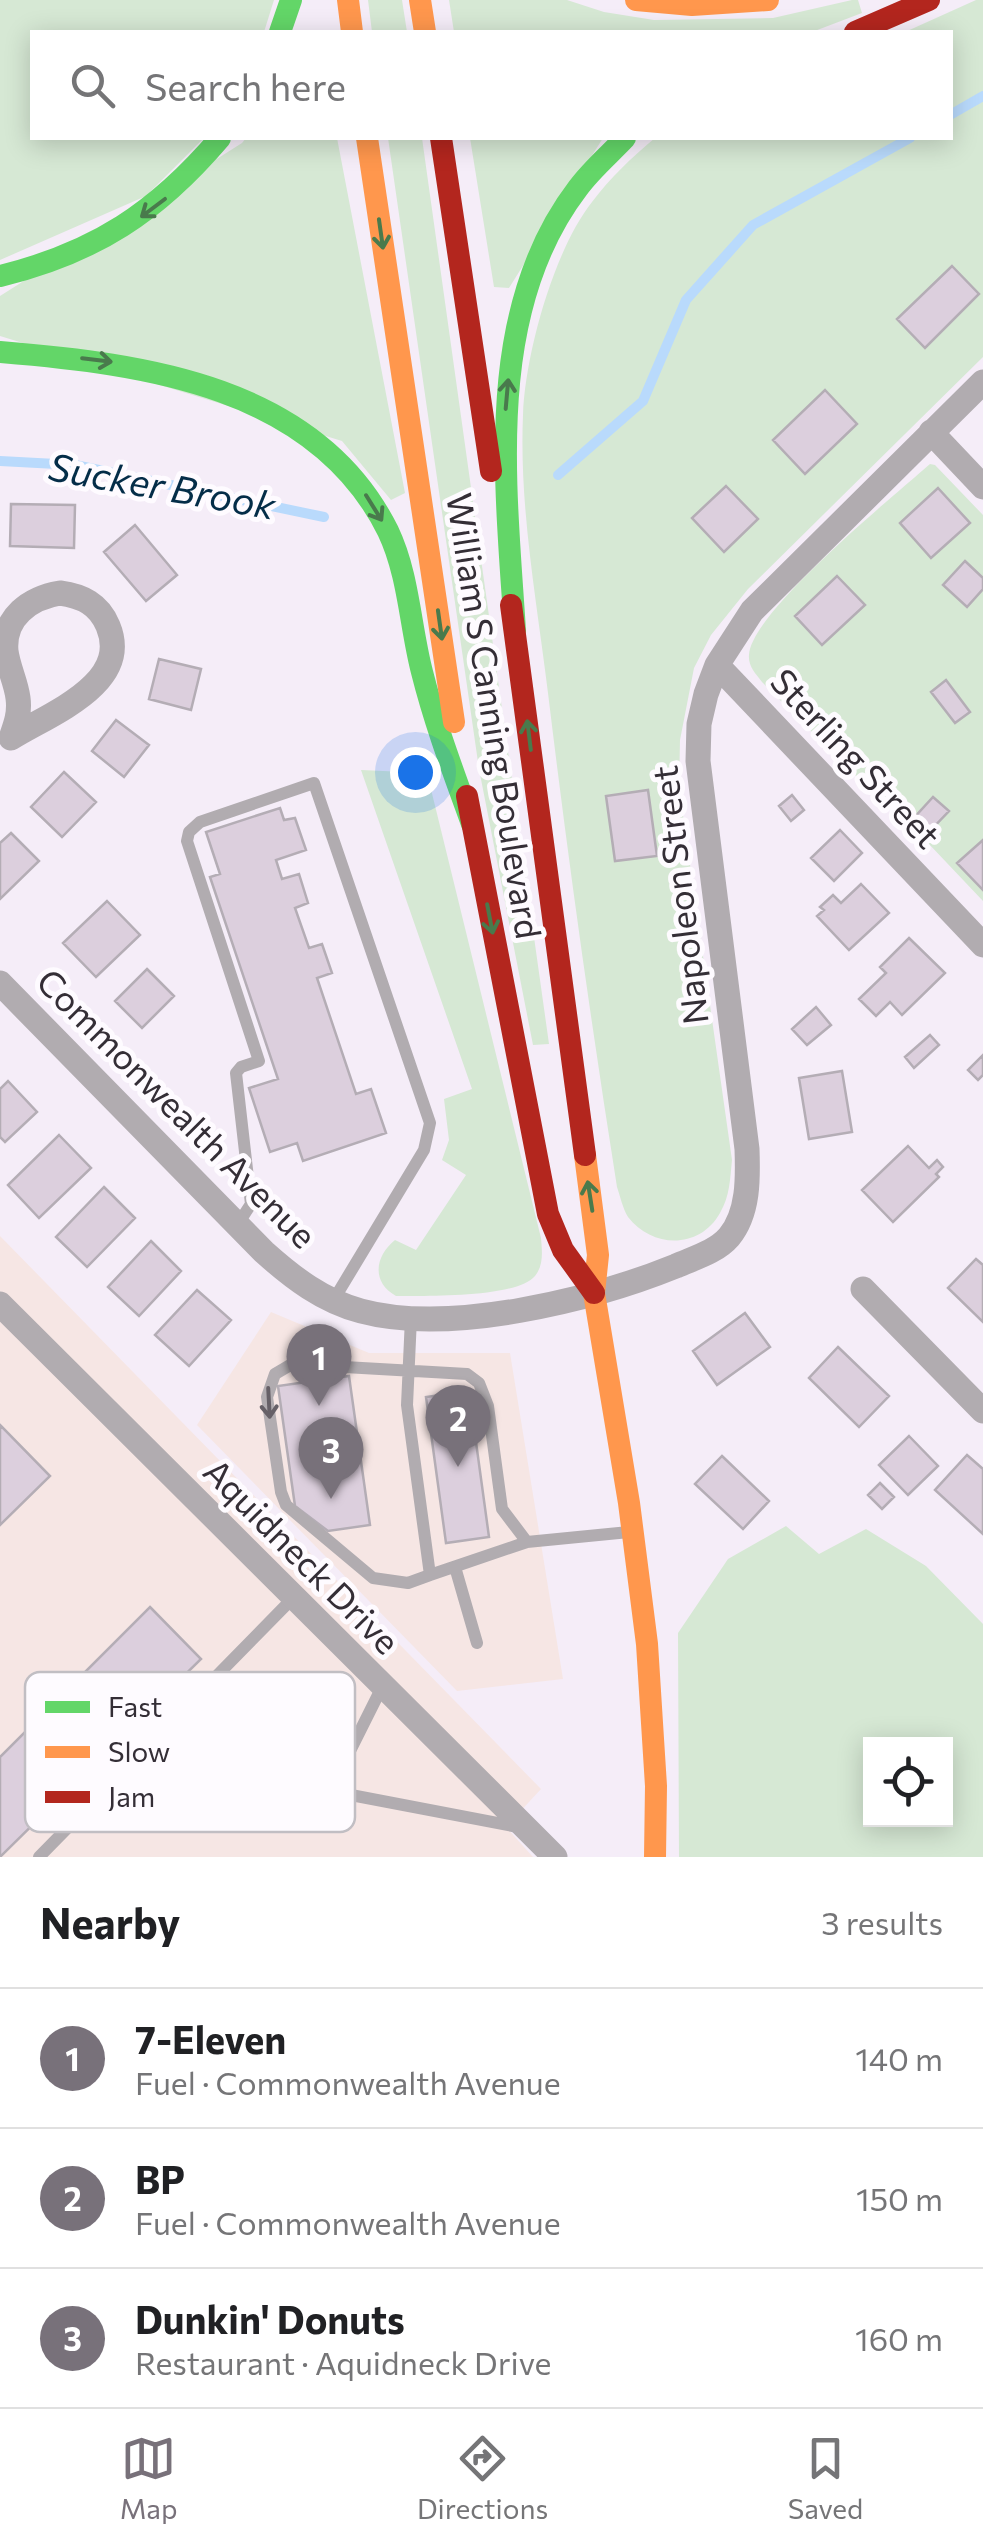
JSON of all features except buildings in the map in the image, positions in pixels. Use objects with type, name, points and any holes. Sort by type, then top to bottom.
[{"type":"main road","points":[[281,30],[291,0]]},
{"type":"main road","points":[[348,0],[352,30]]},
{"type":"main road","points":[[420,0],[425,30]]},
{"type":"main road","points":[[636,0],[692,5],[768,0]]},
{"type":"main road","points":[[860,30],[929,0]]},
{"type":"main road","points":[[0,276],[68,256],[116,234],[162,202],[218,140]]},
{"type":"main road","name":"William S Canning Boulevard","points":[[367,140],[472,824],[548,1214],[563,1250],[594,1293]]},
{"type":"main road","name":"William S Canning Boulevard","points":[[441,140],[515,632],[596,1234],[594,1293],[632,1531],[654,1723],[655,1857]]},
{"type":"main road","points":[[515,632],[504,421],[515,336],[532,276],[557,220],[590,172],[623,140]]},
{"type":"main road","points":[[0,352],[111,362],[178,376],[217,388],[276,415],[326,450],[363,491],[393,544],[431,706],[472,824]]},
{"type":"street","name":"Napoleon Street","points":[[594,1293],[664,1270],[718,1246],[734,1229],[744,1202],[748,1168],[745,1129],[698,761],[698,724],[717,664],[771,588],[983,382]]},
{"type":"street","points":[[931,432],[983,487]]},
{"type":"street","points":[[60,592],[93,604],[111,633],[113,650],[100,681],[6,744],[18,713],[18,695],[6,652],[7,634],[14,618],[26,604],[60,592]]},
{"type":"street","name":"Sterling Street","points":[[717,664],[983,945]]},
{"type":"street","name":"Commonwealth Avenue","points":[[0,983],[287,1272],[332,1301],[361,1311],[411,1318],[485,1314],[594,1293]]},
{"type":"street","points":[[863,1289],[983,1412]]},
{"type":"street","name":"Aquidneck Drive","points":[[0,1304],[555,1857]]},
{"type":"lane","points":[[238,1224],[251,1204],[236,1073],[259,1062],[187,840],[194,825],[200,822],[314,783],[430,1122],[424,1150],[332,1301]]},
{"type":"lane","points":[[411,1318],[407,1406],[430,1574]]},
{"type":"lane","points":[[527,1542],[502,1509],[488,1406],[478,1383],[467,1374],[292,1364],[274,1374],[267,1396],[281,1492],[291,1510],[373,1578],[408,1584],[527,1542],[632,1531]]},
{"type":"lane","points":[[454,1567],[477,1643]]},
{"type":"lane","points":[[220,1672],[293,1598]]},
{"type":"lane","points":[[355,1741],[382,1688]]},
{"type":"lane","points":[[355,1796],[523,1828]]},
{"type":"lane","points":[[38,1857],[63,1832]]},
{"type":"shaded area","points":[[0,1236],[541,1789],[506,1827],[533,1857],[0,1857]]},
{"type":"shaded area","points":[[271,1312],[369,1353],[510,1353],[563,1679],[457,1691],[197,1425]]},
{"type":"green space","points":[[0,0],[274,0],[265,30],[30,30],[30,140],[202,140],[146,196],[0,260]]},
{"type":"green space","points":[[368,0],[402,0],[407,30],[372,30]]},
{"type":"green space","points":[[449,0],[567,0],[604,12],[654,20],[773,18],[852,0],[858,0],[862,13],[817,30],[454,30]]},
{"type":"green space","points":[[983,0],[983,357],[748,589],[711,635],[694,668],[680,740],[679,787],[732,1160],[726,1200],[711,1225],[689,1239],[663,1239],[650,1235],[628,1217],[617,1187],[580,941],[530,555],[522,450],[529,363],[554,274],[578,222],[614,176],[653,140],[953,140],[953,30],[909,30]]},
{"type":"green space","points":[[337,140],[405,493],[391,500],[342,441],[0,336],[0,296],[242,143]]},
{"type":"green space","points":[[388,140],[422,140],[549,1044],[533,1045],[479,769]]},
{"type":"green space","points":[[470,140],[602,140],[509,288],[494,287]]},
{"type":"green space","points":[[930,464],[983,515],[983,901],[873,785],[866,786],[762,682],[749,659],[756,636],[798,584]]},
{"type":"green space","points":[[361,770],[427,773],[541,1238],[538,1272],[525,1283],[510,1288],[470,1294],[396,1296],[379,1276],[380,1261],[388,1246],[395,1240],[416,1250],[466,1175],[442,1160],[449,1140],[444,1099],[472,1089]]},
{"type":"green space","points":[[786,1526],[819,1554],[866,1529],[926,1566],[983,1624],[983,1857],[679,1857],[678,1633],[728,1559]]},
{"type":"waterway","name":"Sucker Brook","points":[[953,113],[983,96]]},
{"type":"waterway","name":"Sucker Brook","points":[[558,475],[643,401],[686,300],[753,225],[906,140]]},
{"type":"waterway","name":"Sucker Brook","points":[[0,461],[75,465],[324,517]]},
{"type":"traffic: fast","points":[[281,30],[291,0]]},
{"type":"traffic: fast","points":[[0,276],[66,255],[122,226],[172,188],[218,140]]},
{"type":"traffic: fast","points":[[515,631],[506,460],[514,344],[527,289],[548,237],[583,181],[623,140]]},
{"type":"traffic: fast","points":[[0,352],[112,365],[221,392],[272,414],[317,444],[357,482],[395,548],[427,691],[472,824]]},
{"type":"traffic: slow","points":[[348,0],[352,30]]},
{"type":"traffic: slow","points":[[420,0],[425,30]]},
{"type":"traffic: slow","points":[[636,0],[692,5],[768,0]]},
{"type":"traffic: slow","points":[[367,140],[454,722]]},
{"type":"traffic: slow","points":[[585,1155],[598,1255],[594,1293],[629,1503],[647,1644],[656,1786],[655,1857]]},
{"type":"traffic: jam","points":[[860,30],[929,0]]},
{"type":"traffic: jam","points":[[441,140],[491,471]]},
{"type":"traffic: jam","points":[[511,605],[585,1155]]},
{"type":"traffic: jam","points":[[467,796],[548,1214],[563,1250],[594,1293]]},
{"type":"place","name":"7-Eleven","points":[[319,1406]]},
{"type":"place","name":"BP","points":[[458,1467]]},
{"type":"place","name":"Dunkin' Donuts","points":[[331,1499]]}]
